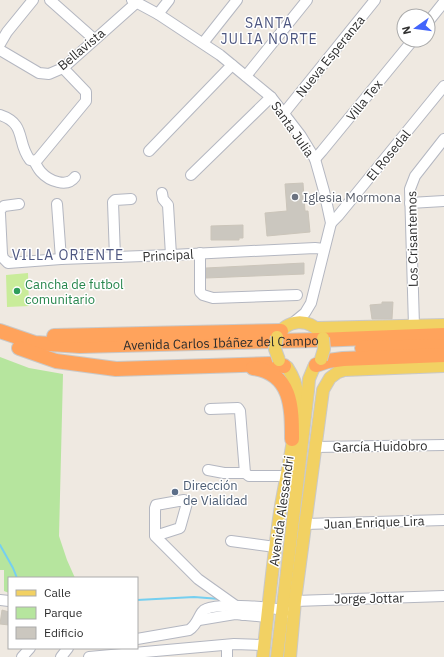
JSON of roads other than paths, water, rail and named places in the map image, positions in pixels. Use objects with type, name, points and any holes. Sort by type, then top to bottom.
[{"type":"highway","points":[[0,328],[37,335],[67,337],[279,334]]},
{"type":"highway","name":"Avenida Carlos Ibáñez del Campo","points":[[0,331],[35,343],[80,346],[444,335]]},
{"type":"highway","name":"Avenida Carlos Ibáñez del Campo","points":[[0,341],[18,348],[53,354],[76,355],[444,346]]},
{"type":"highway","points":[[18,348],[56,361],[116,369],[283,364]]},
{"type":"highway","points":[[317,364],[343,359],[444,355]]},
{"type":"highway","points":[[231,365],[263,370],[274,376],[280,383],[288,395],[292,406],[292,439]]},
{"type":"main road","points":[[294,322],[306,322],[318,331],[324,349],[317,364],[307,370],[300,371],[293,370],[283,364],[275,349],[279,334],[285,326],[294,322]]},
{"type":"main road","name":"Avenida Carlos Ibáñez del Campo","points":[[318,331],[444,325]]},
{"type":"main road","name":"Avenida Alessandri","points":[[263,651],[275,547],[292,439],[297,394],[293,378],[283,364]]},
{"type":"main road","name":"Avenida Alessandri","points":[[277,657],[309,379],[317,364]]},
{"type":"main road","points":[[315,447],[323,390],[330,378],[338,372],[352,369],[444,366]]},
{"type":"main road","name":"Avenida Alessandri","points":[[290,657],[295,601],[315,447]]},
{"type":"street","points":[[0,44],[7,32],[33,0]]},
{"type":"street","points":[[50,0],[94,39]]},
{"type":"street","points":[[158,14],[169,0]]},
{"type":"street","points":[[203,43],[237,0]]},
{"type":"street","points":[[246,76],[306,0]]},
{"type":"street","name":"Nueva Esperanza","points":[[284,113],[375,0]]},
{"type":"street","name":"Bellavista","points":[[0,50],[39,73],[49,74],[63,68],[134,1]]},
{"type":"street","name":"Santa Julia","points":[[134,1],[158,14],[203,43],[271,97],[301,136],[315,159],[331,222],[311,303],[306,313],[294,322]]},
{"type":"street","points":[[436,12],[444,2]]},
{"type":"street","name":"Villa Tex","points":[[315,159],[406,48]]},
{"type":"street","points":[[149,151],[232,65]]},
{"type":"street","points":[[0,115],[11,120],[17,126],[25,153],[30,160],[37,159],[86,102],[86,92],[63,68]]},
{"type":"street","name":"El Rosedal","points":[[331,222],[338,216],[444,86]]},
{"type":"street","points":[[191,175],[271,97]]},
{"type":"street","name":"Los Crisantemos","points":[[414,326],[410,189],[413,180],[444,139]]},
{"type":"street","points":[[37,159],[41,172],[56,182],[68,182],[75,177]]},
{"type":"street","points":[[162,193],[163,199],[168,205],[171,255]]},
{"type":"street","points":[[115,257],[113,202],[115,200],[131,199]]},
{"type":"street","points":[[410,202],[444,201]]},
{"type":"street","points":[[0,210],[4,206],[19,204]]},
{"type":"street","points":[[57,204],[61,259]]},
{"type":"street","name":"Principal","points":[[0,214],[2,254],[5,261],[12,264],[61,259],[315,248],[324,249]]},
{"type":"street","points":[[200,253],[200,292],[207,298],[297,295]]},
{"type":"street","name":"Santa Julia","points":[[311,303],[318,331]]},
{"type":"street","points":[[210,409],[238,408],[240,411],[245,473]]},
{"type":"street","name":"García Huidobro","points":[[315,447],[444,445]]},
{"type":"street","points":[[208,470],[224,473],[245,473],[249,476],[286,476]]},
{"type":"street","name":"Juan Enrique Lira","points":[[305,524],[444,520]]},
{"type":"street","points":[[155,536],[198,579],[236,606],[243,614]]},
{"type":"street","points":[[231,541],[275,547]]},
{"type":"street","name":"Jorge Jottar","points":[[295,601],[444,596]]},
{"type":"street","points":[[138,639],[189,630],[195,626],[202,611],[206,608],[236,606],[268,612]]},
{"type":"street","points":[[198,620],[235,614],[283,610],[289,613],[293,620]]},
{"type":"street","points":[[227,645],[227,657]]},
{"type":"street","points":[[89,657],[124,653],[190,652],[227,645],[263,651]]},
{"type":"street","points":[[22,657],[29,649]]},
{"type":"street","points":[[61,657],[67,649]]},
{"type":"waterway","points":[[0,545],[17,577]]},
{"type":"waterway","points":[[138,600],[194,597],[220,599]]},
{"type":"place","name":"Iglesia Mormona","points":[[295,197]]},
{"type":"place","name":"Cancha de futbol comunitario","points":[[17,291]]},
{"type":"place","name":"Dirección de Vialidad","points":[[175,492]]},
{"type":"district","name":"SANTA JULIA NORTE","points":[[269,32]]},
{"type":"district","name":"VILLA ORIENTE","points":[[68,255]]}]
